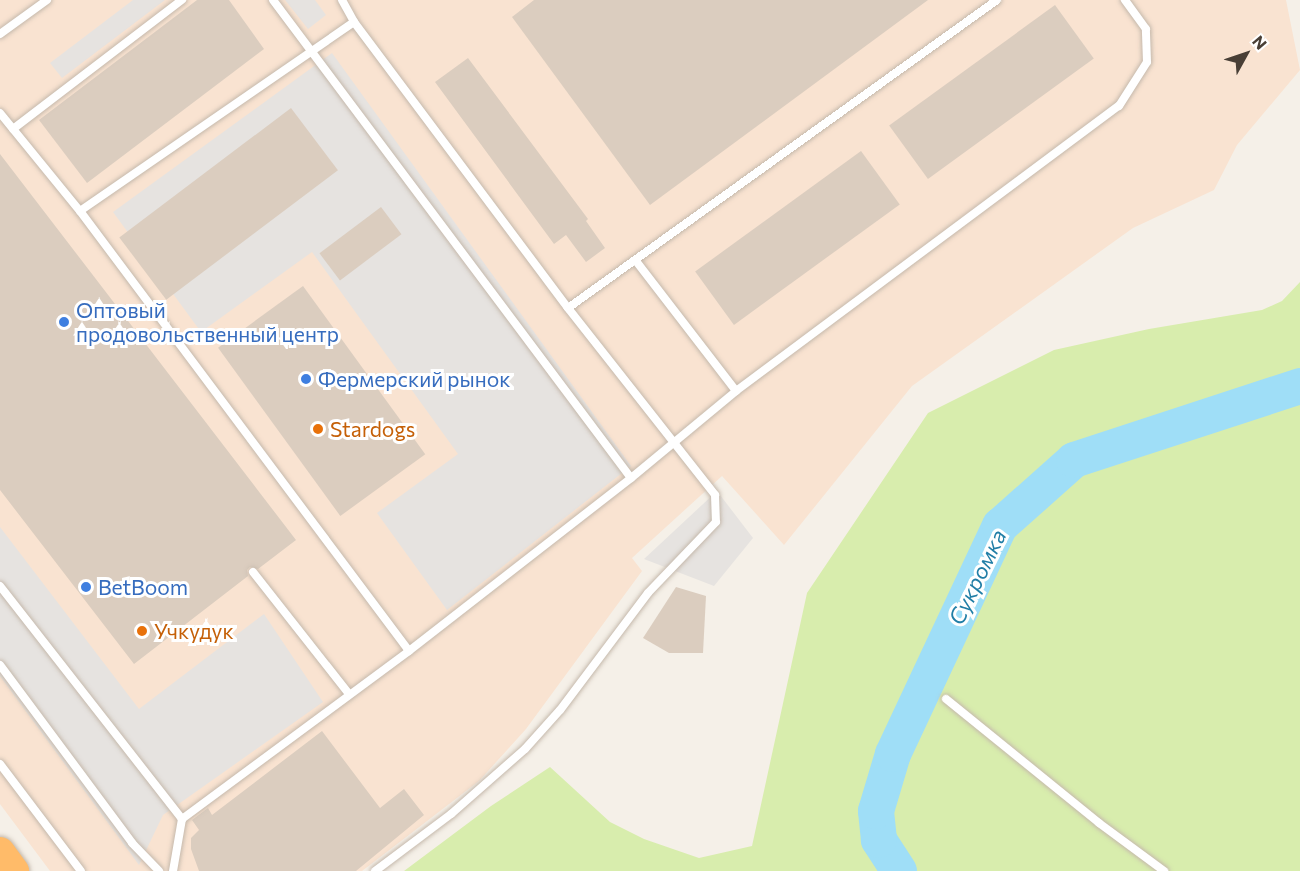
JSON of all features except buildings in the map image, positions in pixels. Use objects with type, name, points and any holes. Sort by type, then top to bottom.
[{"type":"highway","points":[[0,852],[14,871]]},
{"type":"lane","points":[[0,34],[47,0]]},
{"type":"lane","points":[[13,129],[182,0]]},
{"type":"lane","points":[[273,0],[631,478]]},
{"type":"lane","points":[[342,0],[354,22],[568,308],[715,495],[716,522],[648,593],[566,703],[525,749],[451,814],[375,871]]},
{"type":"lane","points":[[568,308],[997,0]]},
{"type":"lane","points":[[173,871],[182,819],[410,651],[631,478],[736,391],[1119,106],[1147,62],[1146,29],[1125,0]]},
{"type":"lane","points":[[80,211],[354,22]]},
{"type":"lane","points":[[0,113],[80,211],[410,651]]},
{"type":"lane","points":[[636,261],[736,391]]},
{"type":"lane","points":[[254,572],[349,694]]},
{"type":"lane","points":[[0,586],[182,819]]},
{"type":"lane","points":[[0,665],[132,843],[159,871]]},
{"type":"lane","points":[[946,699],[1099,823],[1164,871]]},
{"type":"lane","points":[[0,764],[81,871]]},
{"type":"shaded area","points":[[0,0],[1286,0],[1300,70],[1237,145],[1214,190],[1133,228],[912,386],[784,545],[722,476],[632,558],[642,571],[526,729],[479,781],[362,871],[50,871],[0,804]]},
{"type":"shaded area","points":[[133,0],[165,0],[62,78],[50,63]]},
{"type":"shaded area","points":[[285,0],[315,0],[326,15],[308,29]]},
{"type":"shaded area","points":[[332,53],[631,466],[447,610],[377,513],[458,454],[312,252],[201,332],[113,212]]},
{"type":"shaded area","points":[[717,491],[753,538],[714,586],[644,559]]},
{"type":"shaded area","points":[[0,527],[139,709],[264,614],[323,702],[163,815],[139,865],[0,676]]},
{"type":"green space","points":[[1300,282],[1300,871],[404,871],[491,806],[550,767],[610,822],[644,839],[699,858],[752,846],[807,593],[928,413],[1054,350],[1149,329],[1262,310],[1282,301]]},
{"type":"waterway","name":"Сукромка","points":[[899,871],[879,840],[876,811],[893,754],[1000,526],[1074,460],[1300,386]]},
{"type":"place","name":"Оптовый продовольственный центр","points":[[64,322]]},
{"type":"place","name":"Фермерский рынок","points":[[306,379]]},
{"type":"place","name":"Stardogs","points":[[318,429]]},
{"type":"place","name":"BetBoom","points":[[86,587]]},
{"type":"place","name":"Учкудук","points":[[142,631]]}]
